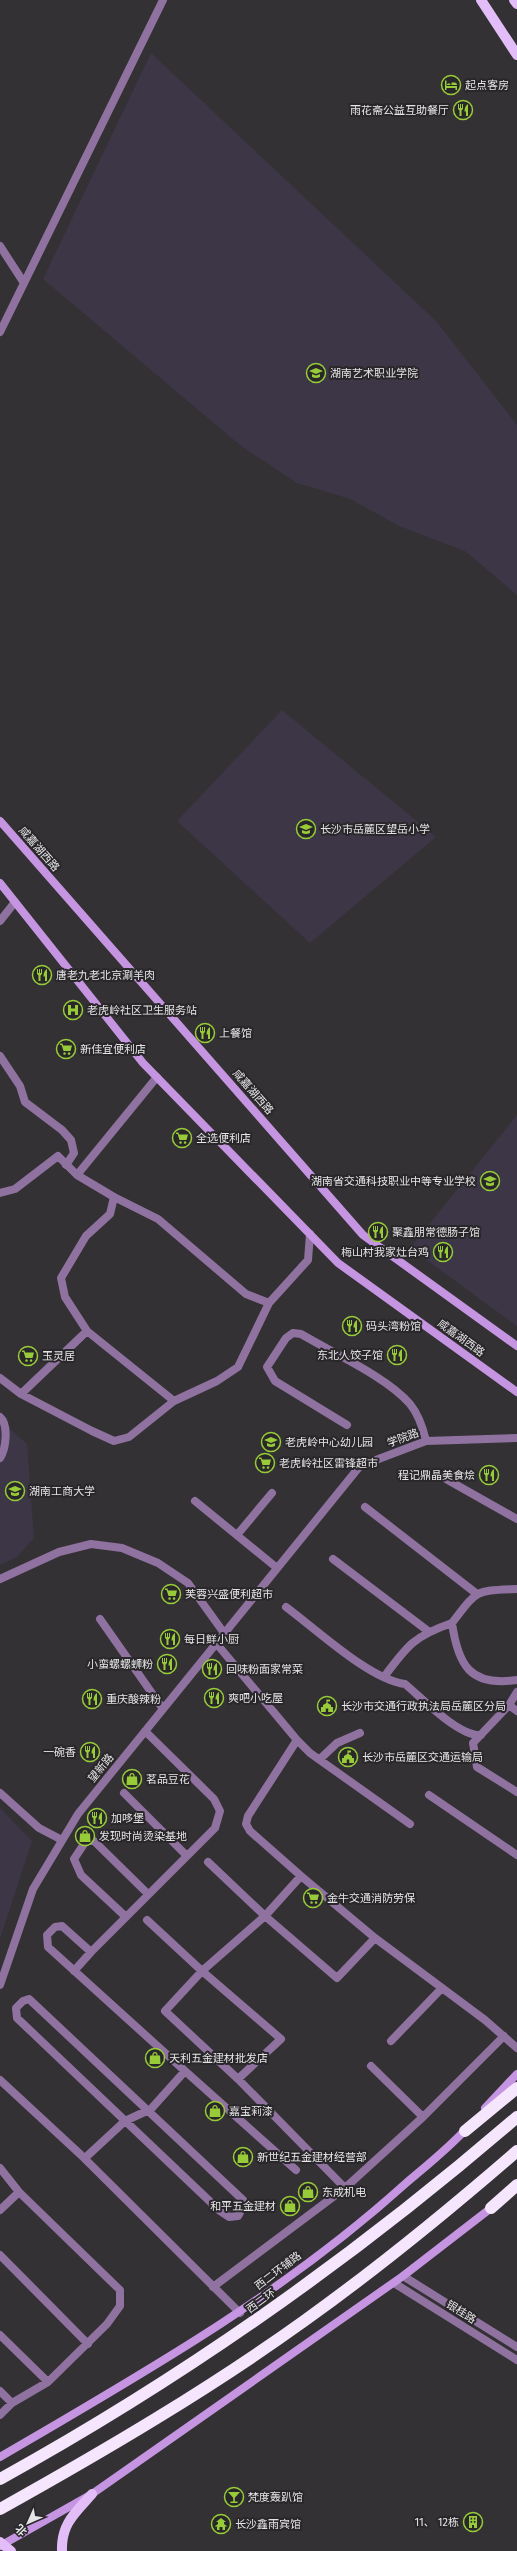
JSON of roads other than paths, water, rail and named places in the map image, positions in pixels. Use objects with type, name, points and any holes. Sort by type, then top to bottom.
[{"type":"highway","points":[[465,2131],[517,2088]]},
{"type":"highway","name":"西二环","points":[[0,2479],[146,2393],[226,2343],[387,2223],[517,2117]]},
{"type":"highway","points":[[0,2509],[142,2427],[304,2321],[468,2194],[517,2151]]},
{"type":"highway","points":[[491,2208],[517,2185]]},
{"type":"main road","points":[[481,0],[517,55]]},
{"type":"main road","points":[[514,0],[517,4]]},
{"type":"main road","name":"咸嘉湖西路","points":[[0,822],[363,1235],[517,1346]]},
{"type":"main road","name":"咸嘉湖西路","points":[[0,882],[143,1063],[338,1263],[517,1392]]},
{"type":"main road","name":"西二环辅路","points":[[0,2457],[176,2354],[240,2313],[368,2217],[465,2131],[517,2074]]},
{"type":"main road","points":[[4,2546],[92,2494],[394,2283],[491,2208],[517,2190]]},
{"type":"main road","points":[[62,2551],[62,2536],[72,2517],[92,2494]]},
{"type":"street","points":[[0,332],[163,0]]},
{"type":"street","points":[[0,246],[24,283]]},
{"type":"street","points":[[0,921],[15,902]]},
{"type":"street","points":[[0,1056],[20,1086],[26,1102],[62,1130],[71,1140],[74,1153],[66,1165]]},
{"type":"street","points":[[77,1175],[157,1077]]},
{"type":"street","points":[[0,1193],[15,1189],[58,1156],[77,1175],[114,1198],[158,1219],[246,1294],[269,1303]]},
{"type":"street","points":[[114,1198],[110,1214],[86,1236],[61,1278],[65,1296],[86,1331],[174,1401]]},
{"type":"street","points":[[0,1378],[21,1394],[114,1441],[129,1437],[174,1401],[217,1381],[238,1367],[269,1303],[308,1260],[310,1234]]},
{"type":"street","points":[[21,1394],[86,1331]]},
{"type":"street","points":[[347,1425],[275,1381],[269,1374],[267,1366],[286,1338],[293,1333],[301,1334],[394,1389],[411,1405],[421,1422],[426,1441]]},
{"type":"street","points":[[0,1417],[3,1419],[6,1434],[0,1458]]},
{"type":"street","name":"学院路","points":[[261,1588],[360,1466],[426,1441],[517,1438]]},
{"type":"street","points":[[446,1479],[517,1518]]},
{"type":"street","points":[[237,1536],[272,1493]]},
{"type":"street","points":[[195,1501],[277,1568]]},
{"type":"street","points":[[365,1507],[477,1594]]},
{"type":"street","points":[[0,1579],[59,1552],[91,1544],[122,1548],[158,1563],[188,1583],[224,1633]]},
{"type":"street","points":[[333,1559],[428,1631]]},
{"type":"street","name":"望新路","points":[[0,1986],[33,1889],[78,1814],[261,1588]]},
{"type":"street","points":[[384,1677],[408,1644],[428,1631],[452,1623],[481,1591],[517,1589]]},
{"type":"street","points":[[286,1607],[374,1673],[405,1684],[460,1730],[475,1735],[481,1735]]},
{"type":"street","points":[[100,1620],[163,1709]]},
{"type":"street","points":[[452,1623],[456,1650],[469,1671],[486,1680],[502,1682],[517,1680]]},
{"type":"street","points":[[216,1643],[296,1740],[410,1824]]},
{"type":"street","points":[[517,1692],[509,1705],[473,1743],[477,1767],[517,1792]]},
{"type":"street","points":[[509,1705],[517,1711]]},
{"type":"street","points":[[74,1971],[148,1894],[215,1828],[220,1811],[214,1799],[145,1731]]},
{"type":"street","points":[[320,1759],[337,1743],[360,1733]]},
{"type":"street","points":[[296,1740],[248,1816],[246,1824],[250,1831],[375,1938],[504,2036],[517,2048]]},
{"type":"street","points":[[0,1793],[39,1828],[62,1840]]},
{"type":"street","points":[[124,1793],[187,1856]]},
{"type":"street","points":[[429,1795],[517,1855]]},
{"type":"street","points":[[126,1917],[81,1875],[74,1859],[86,1840],[94,1841],[148,1894]]},
{"type":"street","points":[[208,1862],[265,1916],[337,1978],[375,1938]]},
{"type":"street","points":[[301,1876],[265,1916],[202,1971],[165,2011],[238,2079],[344,2188]]},
{"type":"street","points":[[147,1920],[202,1971],[281,2039],[238,2079]]},
{"type":"street","points":[[91,1952],[62,1926],[55,1926],[47,1935],[48,1947],[296,2170]]},
{"type":"street","points":[[391,2041],[442,1988]]},
{"type":"street","points":[[29,1999],[243,2200],[245,2204],[243,2210],[238,2216],[229,2217],[220,2211],[125,2121],[17,2018],[16,2008],[23,2001],[29,1999]]},
{"type":"street","points":[[213,2287],[344,2188],[422,2117],[504,2036]]},
{"type":"street","points":[[371,2066],[422,2117]]},
{"type":"street","points":[[85,2158],[125,2121],[148,2110],[185,2071]]},
{"type":"street","points":[[0,2080],[85,2158],[240,2313]]},
{"type":"street","points":[[0,2168],[19,2192],[120,2290],[120,2306],[107,2324],[88,2344],[48,2382],[12,2403],[0,2415]]},
{"type":"street","points":[[0,2210],[19,2192]]},
{"type":"street","points":[[0,2255],[88,2344]]},
{"type":"street","name":"银桂路","points":[[403,2276],[517,2347]]},
{"type":"street","name":"银桂路","points":[[394,2283],[517,2360]]},
{"type":"street","points":[[0,2335],[48,2382]]},
{"type":"street","points":[[0,2390],[12,2403]]},
{"type":"place","name":"起点客房","points":[[451,85]]},
{"type":"place","name":"雨花斋公益互助餐厅","points":[[463,110]]},
{"type":"place","name":"湖南艺术职业学院","points":[[316,373]]},
{"type":"place","name":"长沙市岳麓区望岳小学","points":[[306,829]]},
{"type":"place","name":"唐老九老北京涮羊肉","points":[[42,975]]},
{"type":"place","name":"老虎岭社区卫生服务站","points":[[73,1010]]},
{"type":"place","name":"上餐馆","points":[[205,1033]]},
{"type":"place","name":"新佳宜便利店","points":[[66,1049]]},
{"type":"place","name":"全选便利店","points":[[182,1138]]},
{"type":"place","name":"湖南省交通科技职业中等专业学校","points":[[490,1181]]},
{"type":"place","name":"聚鑫朋常德肠子馆","points":[[378,1232]]},
{"type":"place","name":"梅山村我家灶台鸡","points":[[443,1252]]},
{"type":"place","name":"码头湾粉馆","points":[[352,1326]]},
{"type":"place","name":"东北人饺子馆","points":[[397,1355]]},
{"type":"place","name":"玉灵居","points":[[28,1356]]},
{"type":"place","name":"老虎岭中心幼儿园","points":[[271,1442]]},
{"type":"place","name":"老虎岭社区雷锋超市","points":[[265,1463]]},
{"type":"place","name":"程记鼎晶美食烩","points":[[489,1475]]},
{"type":"place","name":"湖南工商大学","points":[[15,1491]]},
{"type":"place","name":"芙蓉兴盛便利超市","points":[[171,1594]]},
{"type":"place","name":"每日鲜小厨","points":[[170,1639]]},
{"type":"place","name":"小蛮螺螺蛳粉","points":[[167,1664]]},
{"type":"place","name":"回味粉面家常菜","points":[[212,1669]]},
{"type":"place","name":"爽吧小吃屋","points":[[214,1698]]},
{"type":"place","name":"重庆酸辣粉","points":[[92,1699]]},
{"type":"place","name":"长沙市交通行政执法局岳麓区分局","points":[[327,1706]]},
{"type":"place","name":"一碗香","points":[[90,1752]]},
{"type":"place","name":"长沙市岳麓区交通运输局","points":[[348,1757]]},
{"type":"place","name":"茗品豆花","points":[[132,1779]]},
{"type":"place","name":"加哆堡","points":[[97,1818]]},
{"type":"place","name":"发现时尚烫染基地","points":[[85,1836]]},
{"type":"place","name":"金牛交通消防劳保","points":[[313,1898]]},
{"type":"place","name":"天利五金建材批发店","points":[[155,2058]]},
{"type":"place","name":"嘉宝莉漆","points":[[215,2111]]},
{"type":"place","name":"新世纪五金建材经营部","points":[[243,2157]]},
{"type":"place","name":"东成机电","points":[[308,2192]]},
{"type":"place","name":"和平五金建材","points":[[290,2206]]},
{"type":"place","name":"梵度轰趴馆","points":[[234,2497]]},
{"type":"place","name":"11、 12栋","points":[[473,2522]]},
{"type":"place","name":"长沙鑫雨宾馆","points":[[221,2524]]}]
